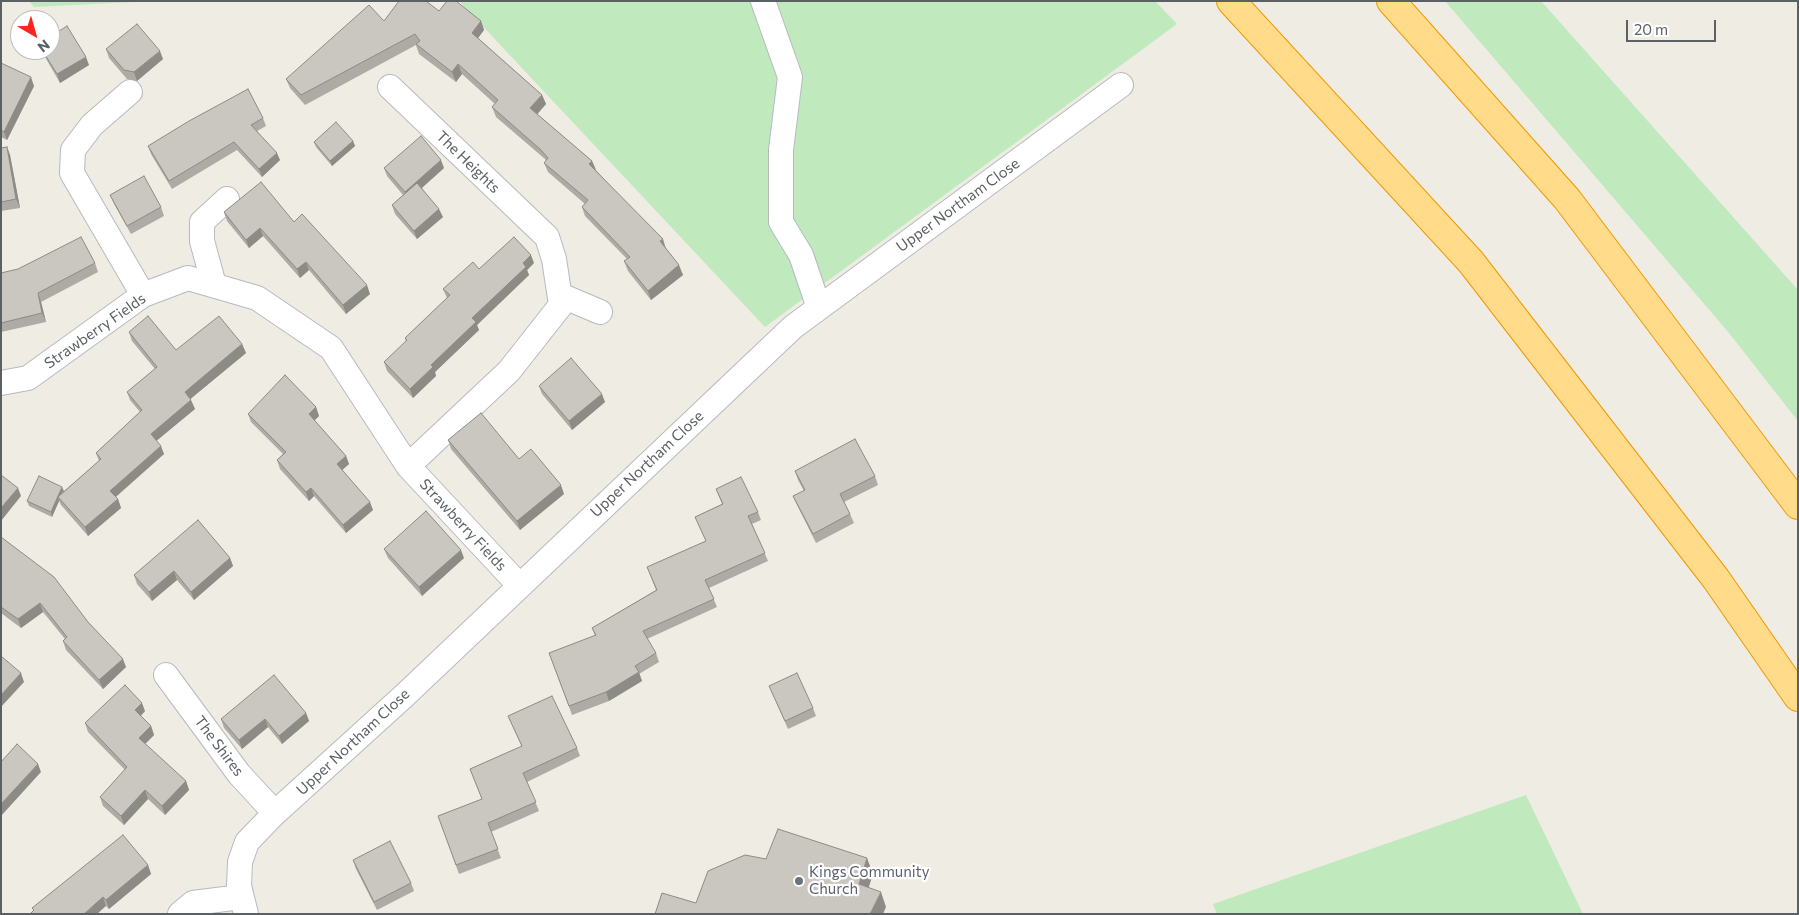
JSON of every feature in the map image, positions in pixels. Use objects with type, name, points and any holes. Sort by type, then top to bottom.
[{"type":"highway","points":[[1230,1],[1471,262],[1716,579],[1798,697]]},
{"type":"highway","points":[[1391,1],[1567,199],[1798,505]]},
{"type":"street","points":[[763,1],[790,77],[780,150],[781,222],[801,255],[819,308]]},
{"type":"street","name":"Upper Northam Close","points":[[180,914],[193,903],[243,906],[240,862],[247,842],[793,327],[1121,85]]},
{"type":"street","name":"The Heights","points":[[390,87],[547,237]]},
{"type":"street","points":[[130,92],[92,125],[72,150],[72,174],[143,295]]},
{"type":"street","points":[[214,286],[202,241],[202,222],[227,199]]},
{"type":"street","name":"Strawberry Fields","points":[[408,466],[509,372],[561,305],[554,259],[547,237]]},
{"type":"street","name":"Strawberry Fields","points":[[1,383],[28,378],[143,295],[188,278],[257,298],[330,348],[408,466],[519,585]]},
{"type":"street","points":[[560,295],[600,312]]},
{"type":"street","name":"The Shires","points":[[166,675],[239,774],[275,814]]},
{"type":"green space","points":[[29,1],[154,1],[34,7]]},
{"type":"green space","points":[[459,1],[1155,1],[1177,24],[765,327]]},
{"type":"green space","points":[[1445,1],[1541,1],[1798,290],[1798,421],[1729,333]]},
{"type":"green space","points":[[1526,795],[1583,914],[1217,914],[1213,904]]},
{"type":"building","points":[[399,1],[426,1],[439,11],[447,1],[456,1],[481,21],[472,33],[542,95],[530,108],[592,161],[589,164],[663,239],[660,241],[679,265],[648,291],[624,261],[630,257],[582,207],[588,200],[544,163],[548,158],[541,150],[492,107],[498,100],[458,64],[452,72],[416,44],[420,41],[415,34],[301,95],[286,79],[369,5],[384,21]]},
{"type":"building","points":[[137,24],[160,51],[134,72],[124,70],[106,49]]},
{"type":"building","points":[[67,26],[86,57],[57,74],[48,60],[60,60],[60,31]]},
{"type":"building","points":[[1,63],[31,77],[4,132],[1,130]]},
{"type":"building","points":[[248,89],[263,118],[251,125],[277,153],[259,169],[234,142],[169,181],[148,146]]},
{"type":"building","points":[[336,122],[353,141],[330,161],[314,142]]},
{"type":"building","points":[[421,136],[441,160],[405,192],[384,168]]},
{"type":"building","points":[[7,147],[16,199],[1,202],[1,148]]},
{"type":"building","points":[[144,176],[161,207],[127,226],[110,195]]},
{"type":"building","points":[[261,182],[294,222],[302,214],[367,285],[343,305],[306,262],[297,269],[260,228],[246,240],[224,212]]},
{"type":"building","points":[[417,183],[439,209],[414,231],[392,205]]},
{"type":"building","points":[[81,237],[95,263],[38,293],[42,313],[1,323],[1,273],[18,269]]},
{"type":"building","points":[[514,237],[531,255],[523,263],[526,267],[472,318],[476,322],[431,365],[433,367],[410,389],[384,362],[407,340],[405,338],[450,295],[443,289],[473,262],[479,269]]},
{"type":"building","points":[[148,316],[176,350],[219,316],[242,344],[185,392],[191,400],[151,434],[161,446],[110,491],[118,499],[85,527],[58,497],[101,459],[96,453],[142,410],[127,392],[157,367],[129,332]]},
{"type":"building","points":[[571,358],[602,394],[569,421],[539,386]]},
{"type":"building","points":[[285,375],[316,407],[309,414],[346,456],[337,464],[370,502],[343,525],[311,488],[306,492],[277,460],[286,452],[248,414]]},
{"type":"building","points":[[481,413],[519,459],[531,449],[561,485],[517,521],[448,440]]},
{"type":"building","points":[[855,439],[875,476],[840,494],[850,514],[813,534],[793,496],[805,490],[795,471]]},
{"type":"building","points":[[1,475],[18,488],[1,508]]},
{"type":"building","points":[[39,476],[62,487],[51,512],[27,501]]},
{"type":"building","points":[[741,477],[758,512],[748,516],[765,553],[705,580],[714,599],[643,631],[656,653],[635,666],[639,672],[606,692],[569,706],[549,653],[596,635],[592,628],[657,590],[647,567],[706,541],[695,517],[723,504],[716,489]]},
{"type":"building","points":[[426,511],[461,550],[419,587],[384,549]]},
{"type":"building","points":[[198,520],[230,558],[191,592],[174,571],[149,592],[134,575]]},
{"type":"building","points":[[1,537],[54,577],[88,622],[123,659],[99,680],[63,641],[67,637],[40,603],[18,619],[1,607]]},
{"type":"building","points":[[1,656],[21,673],[1,695]]},
{"type":"building","points":[[797,673],[813,708],[785,721],[769,686]]},
{"type":"building","points":[[274,675],[306,713],[279,736],[265,719],[239,740],[221,719]]},
{"type":"building","points":[[125,685],[142,703],[135,710],[151,726],[139,738],[186,781],[162,806],[145,790],[121,816],[100,797],[127,767],[85,723]]},
{"type":"building","points":[[552,696],[577,748],[523,773],[536,802],[488,823],[498,849],[456,865],[438,816],[482,799],[470,769],[522,746],[508,716]]},
{"type":"building","points":[[17,744],[38,764],[1,804],[1,762]]},
{"type":"building","name":"Kings Community Church","points":[[778,829],[867,858],[859,884],[881,892],[870,914],[655,914],[662,893],[696,903],[708,871],[745,855],[766,859]]},
{"type":"building","points":[[123,835],[148,865],[106,900],[103,897],[84,914],[30,914],[34,910],[32,908]]},
{"type":"building","points":[[390,841],[411,883],[374,902],[353,860]]},
{"type":"place","name":"Kings Community Church","points":[[799,881]]}]
